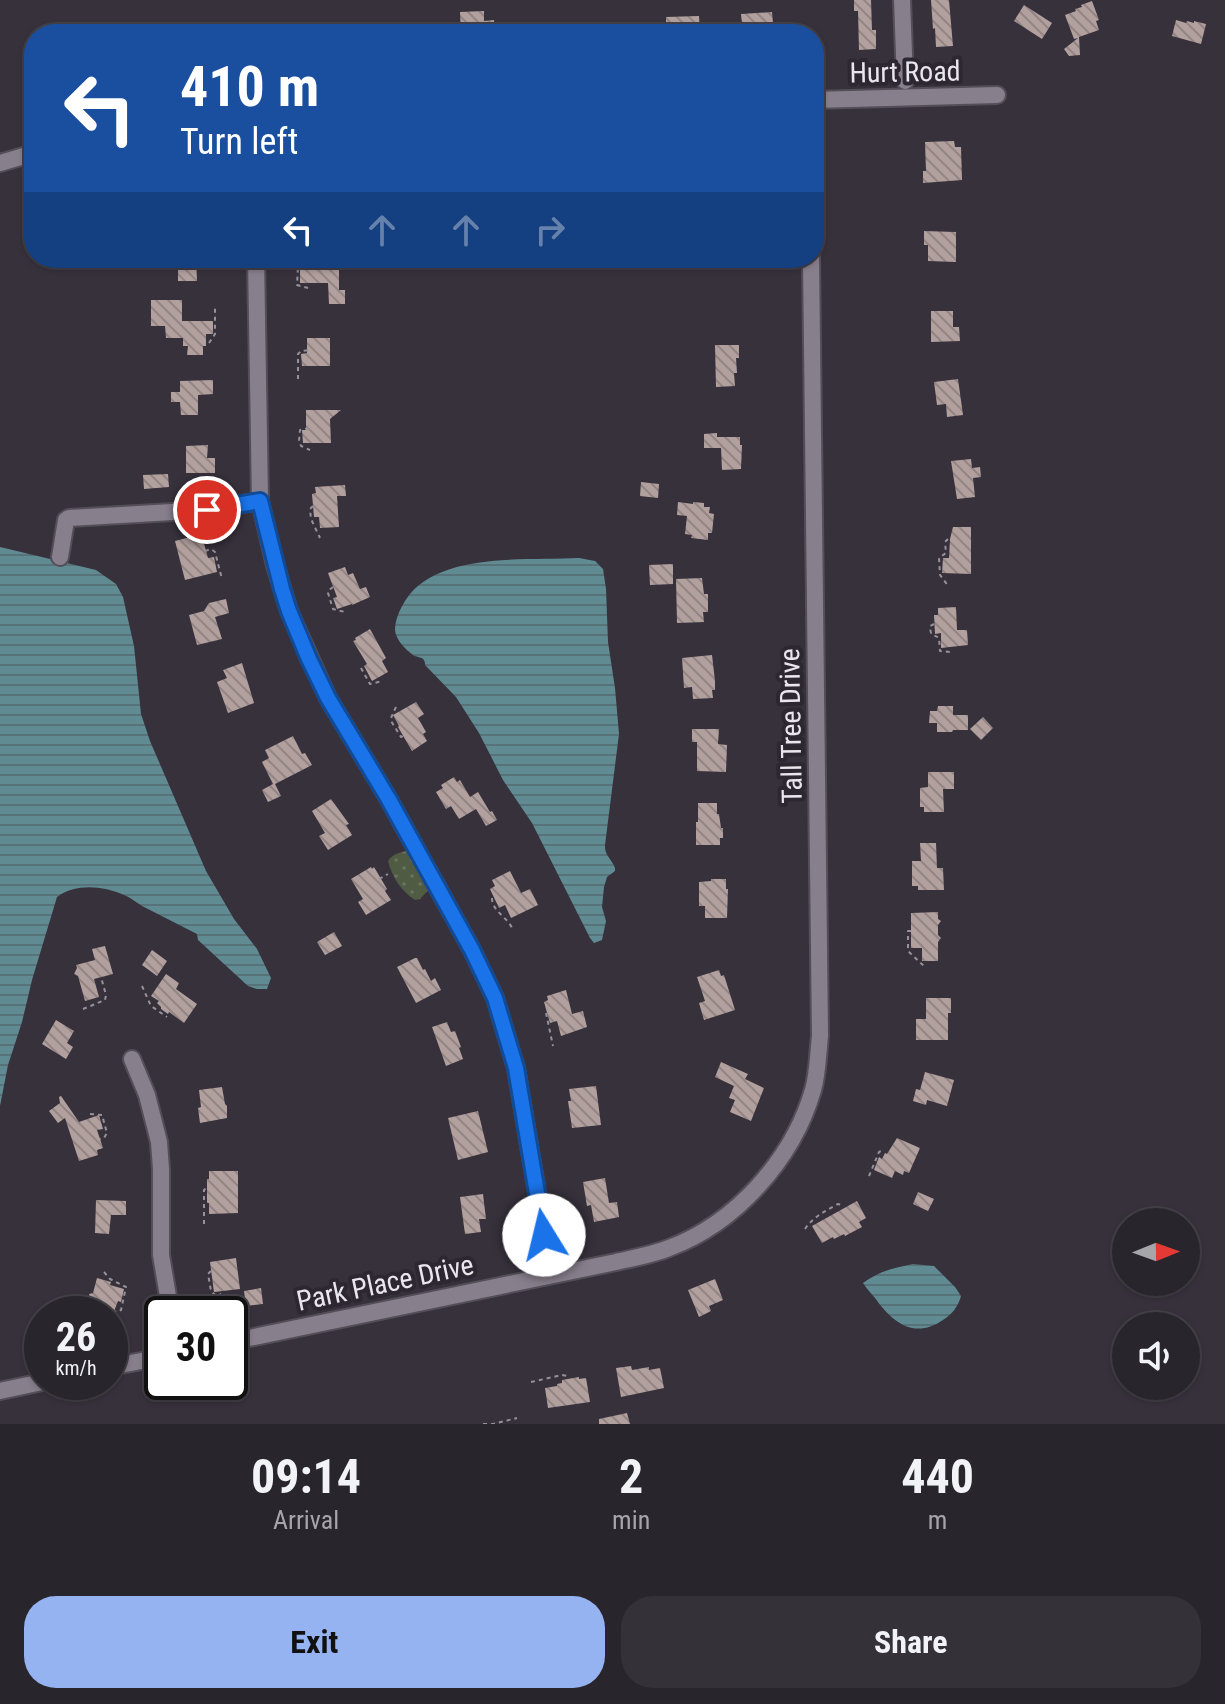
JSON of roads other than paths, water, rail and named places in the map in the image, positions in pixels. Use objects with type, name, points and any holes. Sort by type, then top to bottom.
[{"type":"street","points":[[902,0],[905,81]]},
{"type":"street","name":"Hurt Road","points":[[824,100],[997,95]]},
{"type":"street","points":[[0,163],[24,156]]},
{"type":"street","points":[[256,268],[260,501],[285,600],[328,698],[472,950],[500,1013],[516,1068],[551,1275]]},
{"type":"street","name":"Tall Tree Drive","points":[[764,1180],[793,1138],[813,1090],[820,1036],[811,268]]},
{"type":"street","points":[[60,557],[66,520],[69,518],[207,510],[260,501]]},
{"type":"street","points":[[132,1059],[147,1095],[159,1142],[161,1255],[168,1296]]},
{"type":"street","name":"Park Place Drive","points":[[248,1338],[671,1248],[724,1216],[764,1180]]},
{"type":"street","points":[[0,1391],[24,1386]]},
{"type":"water","points":[[0,547],[96,570],[116,584],[123,597],[134,646],[141,714],[150,741],[206,871],[234,919],[257,949],[271,978],[267,989],[248,986],[198,940],[197,934],[124,895],[90,887],[64,893],[57,897],[32,980],[0,1106]]},
{"type":"water","points":[[579,558],[595,561],[603,569],[619,734],[605,845],[615,871],[607,877],[604,887],[602,907],[606,921],[602,940],[594,943],[532,823],[503,780],[479,733],[456,697],[425,665],[423,659],[404,647],[395,630],[405,601],[419,585],[438,574],[484,562]]},
{"type":"water","points":[[913,1264],[934,1266],[961,1296],[949,1315],[932,1326],[904,1326],[882,1307],[863,1283],[881,1273]]}]
